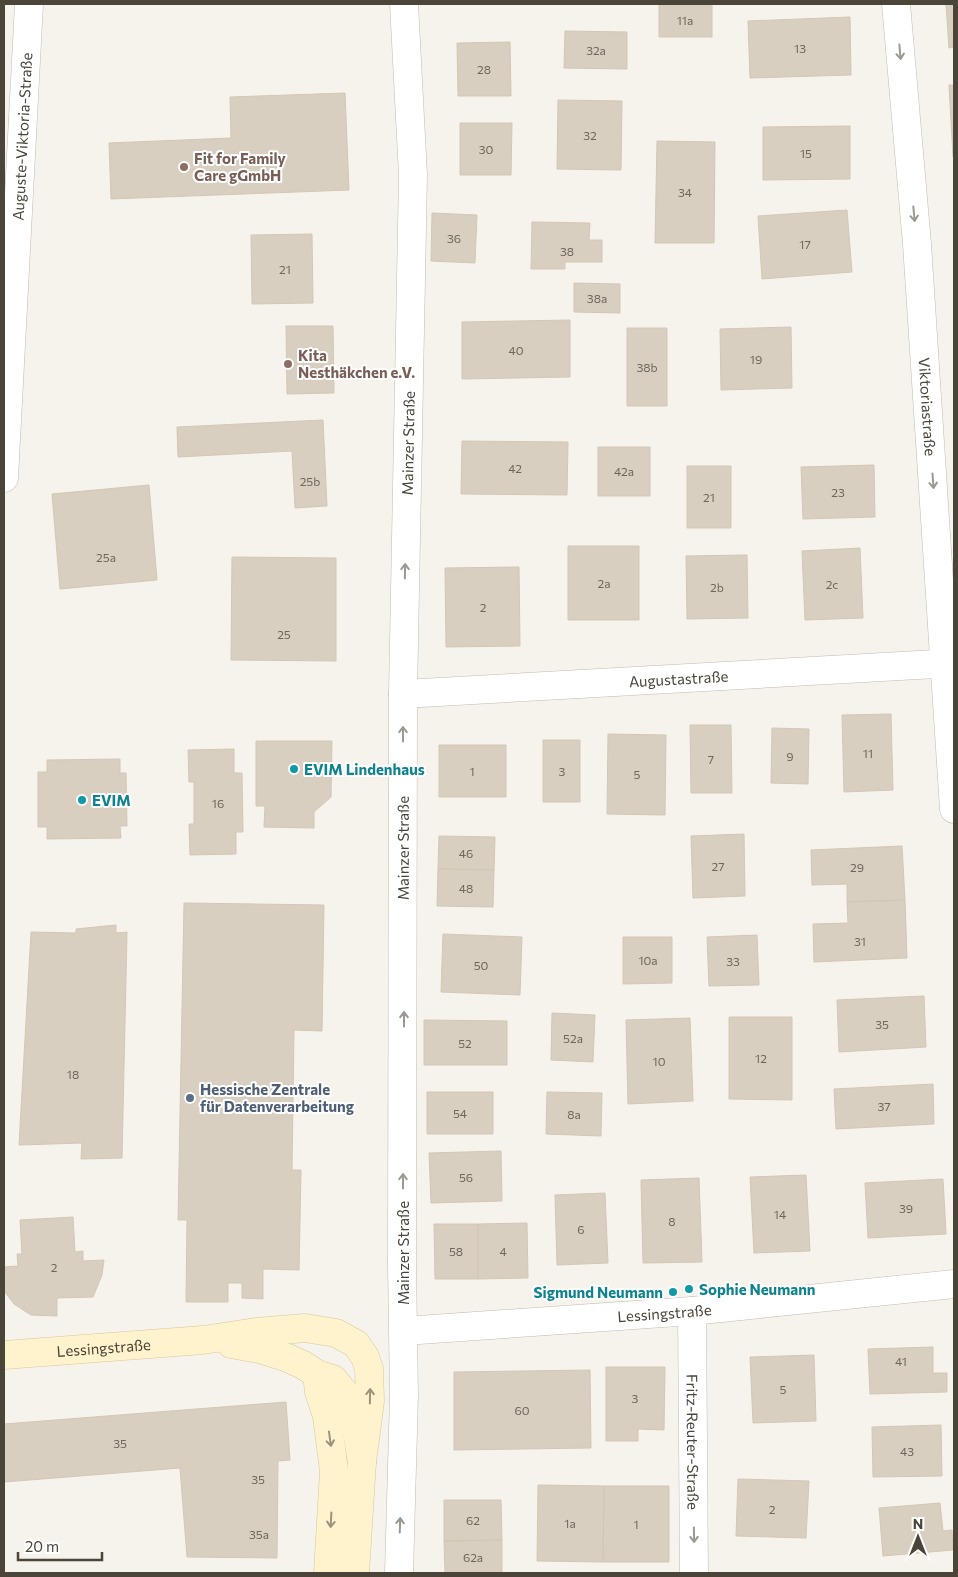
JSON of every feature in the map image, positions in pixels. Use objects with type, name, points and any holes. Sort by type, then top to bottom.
[{"type":"street","name":"Auguste-Viktoria-Straße","points":[[4,478],[29,4]]},
{"type":"street","name":"Mainzer Straße","points":[[399,1573],[404,1395],[402,1265],[403,694],[413,175],[404,4]]},
{"type":"street","name":"Viktoriastraße","points":[[896,4],[950,664],[954,809]]},
{"type":"street","name":"Augustastraße","points":[[403,694],[950,664]]},
{"type":"street","name":"Lessingstraße","points":[[404,1331],[692,1311],[954,1284]]},
{"type":"street","name":"Fritz-Reuter-Straße","points":[[692,1311],[694,1573]]},
{"type":"street","name":"Lessingstraße","points":[[4,1355],[203,1340],[256,1332],[305,1328],[336,1333],[356,1344],[365,1357],[368,1369],[370,1401],[362,1462]]},
{"type":"street","name":"Lessingstraße","points":[[203,1340],[259,1348],[288,1358],[317,1374]]},
{"type":"street","points":[[328,1573],[334,1471],[327,1416],[318,1392],[317,1374],[334,1379],[347,1396],[355,1420],[362,1462],[355,1573]]},
{"type":"building","points":[[659,4],[712,4],[712,37],[659,37]]},
{"type":"building","points":[[946,4],[954,4],[954,47],[949,48]]},
{"type":"building","points":[[850,17],[851,75],[750,78],[748,21]]},
{"type":"building","points":[[565,31],[627,32],[627,69],[564,68]]},
{"type":"building","points":[[510,42],[511,96],[458,96],[457,43]]},
{"type":"building","points":[[949,85],[954,85],[954,157],[953,157]]},
{"type":"building","points":[[345,93],[349,190],[111,199],[109,143],[231,138],[230,97]]},
{"type":"building","points":[[558,100],[622,101],[621,170],[557,169]]},
{"type":"building","points":[[460,123],[512,123],[511,175],[460,175]]},
{"type":"building","points":[[850,126],[850,179],[763,180],[763,127]]},
{"type":"building","points":[[657,141],[715,142],[714,243],[655,243]]},
{"type":"building","points":[[847,210],[852,272],[762,279],[758,216]]},
{"type":"building","points":[[432,213],[477,215],[475,263],[431,261]]},
{"type":"building","points":[[532,222],[590,223],[589,240],[602,240],[602,262],[565,262],[565,269],[531,269]]},
{"type":"building","points":[[312,234],[313,303],[252,304],[251,235]]},
{"type":"building","points":[[574,283],[620,284],[620,313],[574,312]]},
{"type":"building","points":[[570,320],[570,377],[462,379],[462,322]]},
{"type":"building","points":[[286,326],[333,326],[334,393],[287,394]]},
{"type":"building","points":[[791,327],[792,388],[721,390],[720,329]]},
{"type":"building","points":[[627,328],[667,328],[667,406],[627,406]]},
{"type":"building","points":[[323,420],[327,506],[295,508],[292,451],[178,457],[177,427]]},
{"type":"building","points":[[462,441],[568,442],[567,495],[461,494]]},
{"type":"building","points":[[598,447],[650,447],[650,496],[598,496]]},
{"type":"building","points":[[874,465],[875,517],[803,519],[801,467]]},
{"type":"building","points":[[687,466],[731,466],[731,528],[687,528]]},
{"type":"building","points":[[149,485],[157,580],[60,589],[52,494]]},
{"type":"building","points":[[568,546],[639,546],[639,620],[568,620]]},
{"type":"building","points":[[860,548],[863,618],[805,620],[802,551]]},
{"type":"building","points":[[747,555],[748,618],[687,619],[686,556]]},
{"type":"building","points":[[232,557],[336,558],[336,661],[231,660]]},
{"type":"building","points":[[519,567],[520,646],[446,647],[445,568]]},
{"type":"building","points":[[891,714],[893,790],[844,792],[842,715]]},
{"type":"building","points":[[690,725],[731,725],[732,793],[691,793]]},
{"type":"building","points":[[772,728],[809,729],[808,784],[771,783]]},
{"type":"building","points":[[608,734],[666,735],[665,815],[607,814]]},
{"type":"building","points":[[543,740],[580,740],[580,802],[543,802]]},
{"type":"building","name":"EVIM Lindenhaus","points":[[256,741],[332,741],[331,797],[314,812],[314,828],[264,827],[265,806],[256,806]]},
{"type":"building","points":[[439,745],[506,745],[506,797],[439,797]]},
{"type":"building","points":[[234,749],[234,773],[242,773],[243,832],[236,832],[236,854],[190,855],[189,824],[194,824],[194,782],[189,782],[188,750]]},
{"type":"building","name":"EVIM","points":[[120,759],[120,773],[126,773],[127,826],[120,826],[121,838],[47,839],[47,827],[38,827],[38,772],[47,772],[47,760]]},
{"type":"building","points":[[744,834],[745,896],[693,898],[691,836]]},
{"type":"building","points":[[439,836],[495,837],[494,870],[438,869]]},
{"type":"building","points":[[902,846],[905,900],[847,902],[847,884],[812,885],[811,850]]},
{"type":"building","points":[[438,869],[494,870],[493,907],[437,906]]},
{"type":"building","points":[[905,900],[907,958],[814,962],[813,924],[848,923],[847,902]]},
{"type":"building","points":[[184,903],[324,905],[322,1031],[294,1030],[292,1170],[301,1170],[299,1270],[263,1269],[263,1299],[242,1298],[242,1283],[228,1283],[228,1302],[186,1302],[187,1220],[178,1220]]},
{"type":"building","points":[[116,925],[116,933],[127,932],[122,1158],[81,1159],[82,1143],[19,1145],[31,932],[76,933],[76,929]]},
{"type":"building","points":[[443,934],[522,937],[520,995],[441,992]]},
{"type":"building","points":[[757,935],[759,985],[709,986],[707,937]]},
{"type":"building","points":[[623,937],[672,937],[672,983],[623,984]]},
{"type":"building","points":[[924,996],[926,1047],[839,1052],[837,1000]]},
{"type":"building","points":[[552,1013],[595,1015],[593,1062],[551,1060]]},
{"type":"building","points":[[729,1017],[792,1017],[792,1100],[729,1099]]},
{"type":"building","points":[[690,1018],[693,1101],[628,1104],[626,1020]]},
{"type":"building","points":[[424,1020],[507,1021],[507,1065],[424,1065]]},
{"type":"building","points":[[933,1084],[934,1124],[836,1129],[834,1089]]},
{"type":"building","points":[[427,1092],[493,1092],[493,1134],[427,1134]]},
{"type":"building","points":[[547,1092],[602,1093],[601,1136],[546,1134]]},
{"type":"building","points":[[501,1151],[502,1201],[431,1203],[429,1153]]},
{"type":"building","points":[[806,1175],[810,1251],[754,1253],[750,1177]]},
{"type":"building","points":[[699,1178],[702,1262],[643,1263],[641,1180]]},
{"type":"building","points":[[943,1179],[946,1234],[868,1238],[865,1183]]},
{"type":"building","points":[[605,1193],[608,1263],[557,1265],[555,1195]]},
{"type":"building","points":[[73,1217],[75,1252],[83,1251],[83,1261],[104,1260],[102,1275],[93,1297],[57,1298],[57,1316],[31,1315],[14,1304],[4,1291],[4,1267],[18,1266],[17,1254],[22,1254],[20,1220]]},
{"type":"building","points":[[527,1223],[528,1278],[478,1279],[478,1224]]},
{"type":"building","points":[[434,1224],[478,1224],[478,1279],[435,1279]]},
{"type":"building","points":[[933,1347],[933,1373],[947,1373],[947,1392],[870,1394],[868,1349]]},
{"type":"building","points":[[814,1355],[816,1421],[753,1423],[750,1357]]},
{"type":"building","points":[[606,1367],[665,1367],[664,1430],[638,1429],[638,1441],[606,1441]]},
{"type":"building","points":[[590,1370],[591,1448],[454,1450],[454,1372]]},
{"type":"building","points":[[286,1402],[290,1460],[278,1461],[277,1558],[187,1557],[180,1468],[4,1482],[4,1424]]},
{"type":"building","points":[[941,1425],[942,1476],[873,1477],[872,1427]]},
{"type":"building","points":[[738,1479],[809,1481],[806,1538],[736,1536]]},
{"type":"building","points":[[538,1485],[604,1486],[603,1562],[537,1561]]},
{"type":"building","points":[[604,1486],[669,1486],[669,1562],[603,1562]]},
{"type":"building","points":[[444,1500],[501,1500],[502,1540],[444,1541]]},
{"type":"building","points":[[940,1503],[943,1531],[952,1530],[953,1550],[883,1556],[879,1508]]},
{"type":"building","points":[[502,1540],[502,1573],[445,1573],[444,1541]]},
{"type":"place","name":"Fit for Family Care gGmbH","points":[[184,167]]},
{"type":"place","name":"Kita Nesthäkchen e.V.","points":[[288,364]]},
{"type":"place","name":"EVIM Lindenhaus","points":[[294,769]]},
{"type":"place","name":"EVIM","points":[[82,800]]},
{"type":"place","name":"Hessische Zentrale für Datenverarbeitung","points":[[190,1098]]},
{"type":"place","name":"Sophie Neumann","points":[[689,1289]]},
{"type":"place","name":"Sigmund Neumann","points":[[673,1292]]}]
